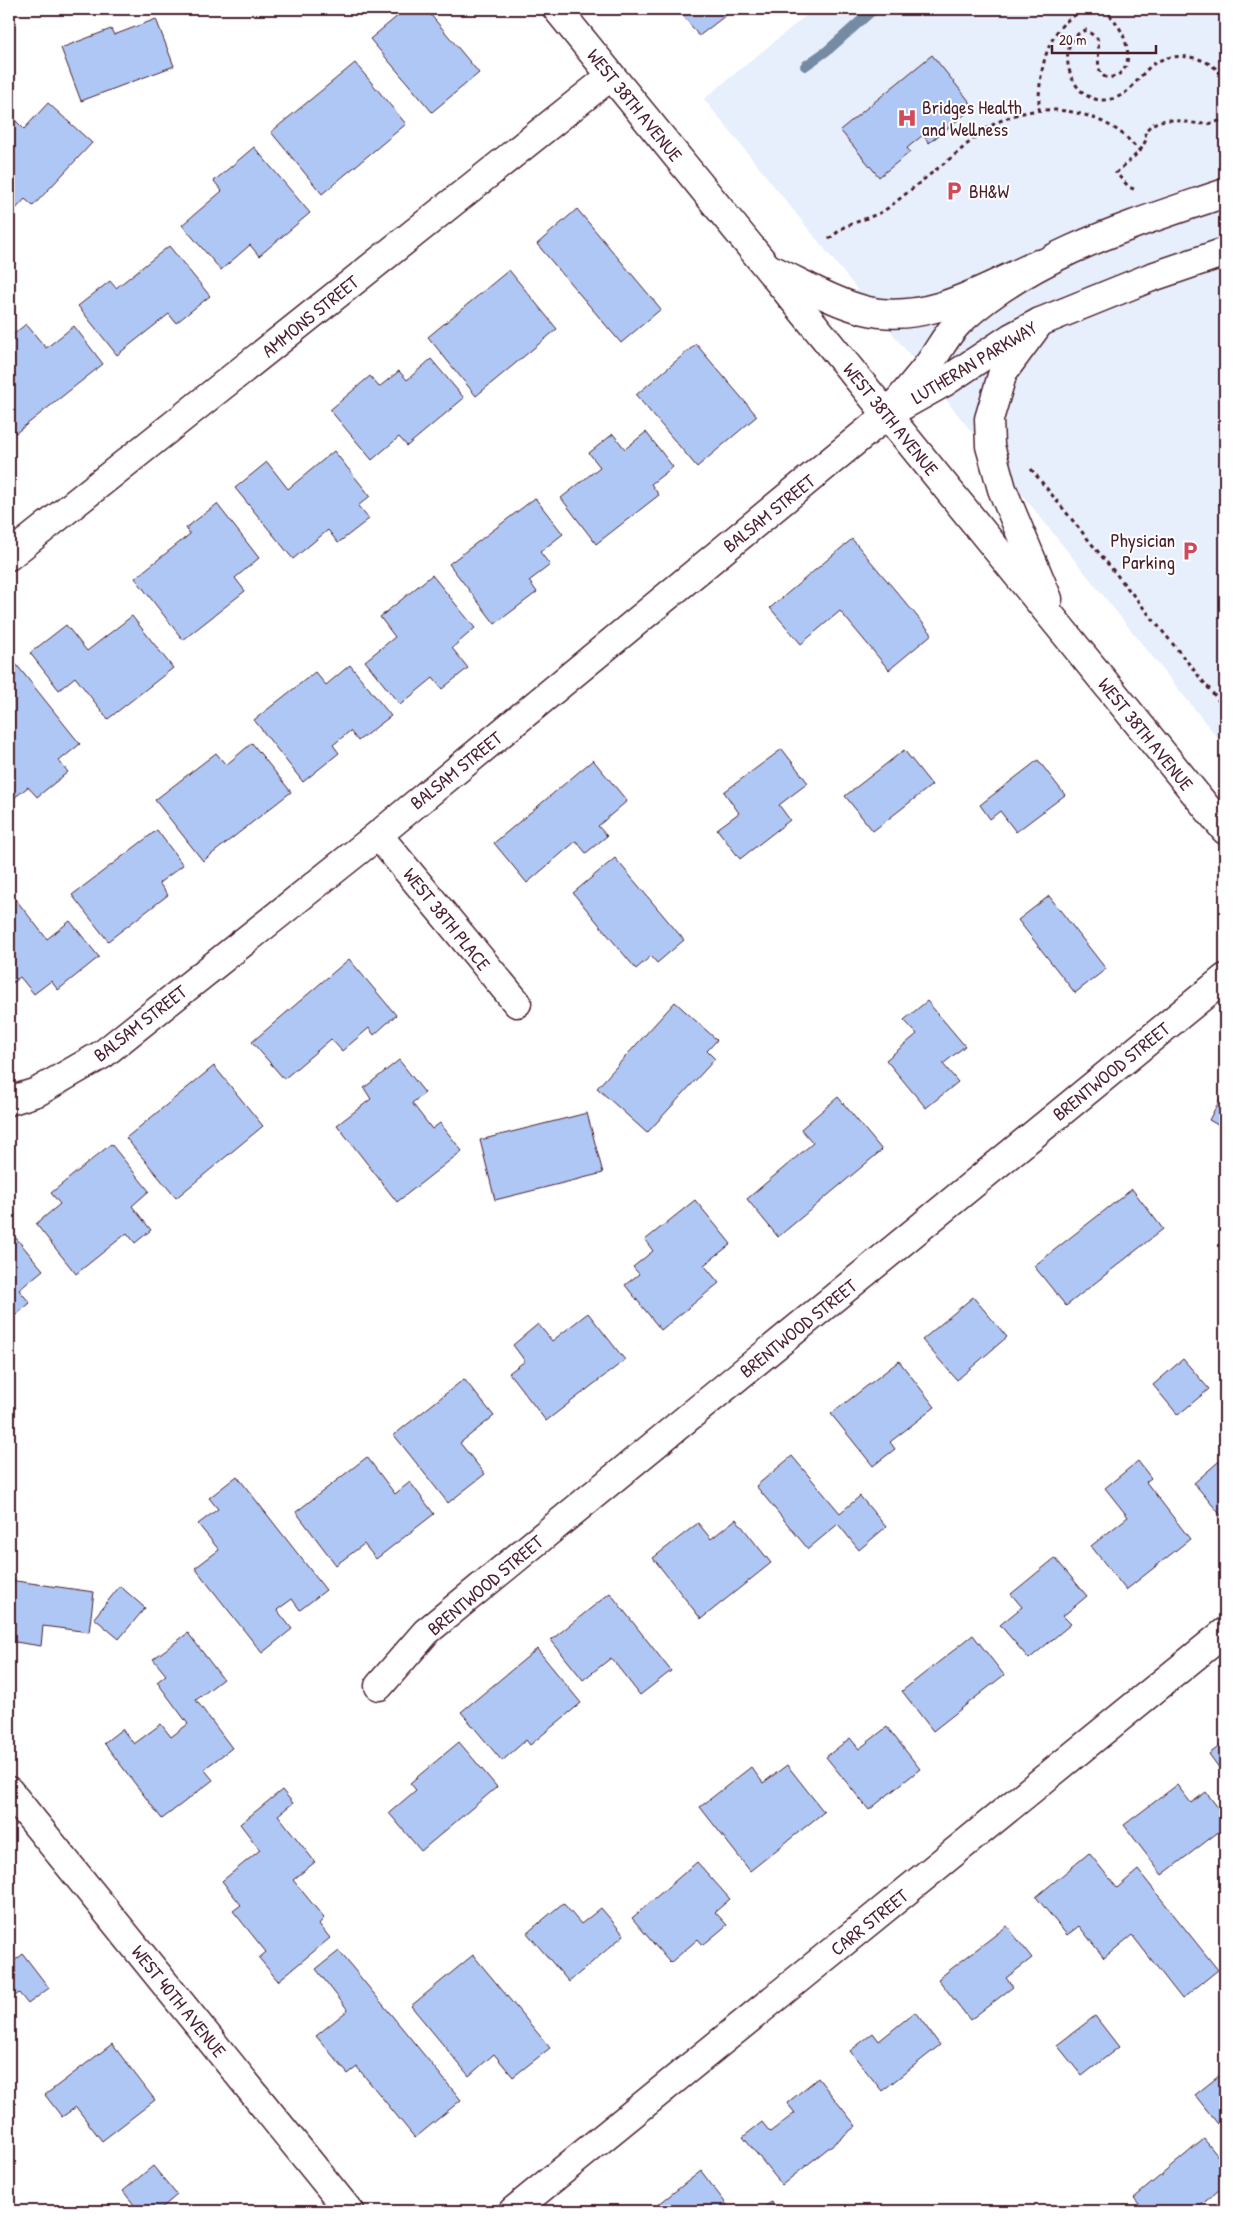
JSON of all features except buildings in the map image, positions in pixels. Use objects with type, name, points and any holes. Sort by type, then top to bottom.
[{"type":"street","name":"WEST 38TH AVENUE","points":[[557,9],[1225,830]]},
{"type":"street","name":"AMMONS STREET","points":[[9,556],[611,76]]},
{"type":"street","name":"LUTHERAN PARKWAY","points":[[888,414],[960,321],[986,300],[1038,264],[1122,228],[1225,194]]},
{"type":"street","name":"LUTHERAN PARKWAY","points":[[888,414],[943,383],[1005,341],[1040,322],[1149,278],[1225,252]]},
{"type":"street","points":[[767,268],[844,304],[887,314],[938,308],[1038,264]]},
{"type":"street","points":[[1040,322],[1011,360],[1001,379],[989,419],[990,446],[1002,489],[1059,626]]},
{"type":"street","name":"BALSAM STREET","points":[[9,1102],[37,1092],[103,1054],[378,835],[888,414]]},
{"type":"street","name":"WEST 38TH PLACE","points":[[378,835],[517,1003]]},
{"type":"street","name":"BRENTWOOD STREET","points":[[379,1686],[426,1632],[1225,978]]},
{"type":"street","name":"CARR STREET","points":[[513,2211],[1225,1632]]},
{"type":"street","name":"WEST 40TH AVENUE","points":[[9,1790],[349,2211]]},
{"type":"path","points":[[1039,110],[1040,80],[1053,40],[1060,28],[1068,20],[1077,14],[1094,9],[1111,16],[1123,35],[1128,53],[1125,68],[1110,78],[1103,76],[1098,64],[1100,51],[1097,38],[1086,30],[1074,37],[1067,59],[1070,74],[1074,84],[1088,97],[1096,100],[1115,98],[1132,86],[1156,61],[1169,57],[1184,56],[1200,59],[1212,65],[1225,79]]},
{"type":"path","points":[[829,238],[848,224],[880,213],[888,208],[996,123],[1021,113],[1059,109],[1081,113],[1121,133],[1140,151]]},
{"type":"path","points":[[1139,192],[1129,187],[1116,173],[1140,151],[1146,140],[1146,132],[1154,122],[1168,119],[1205,125],[1218,124],[1225,117]]},
{"type":"path","points":[[1031,468],[1218,701],[1225,696]]},
{"type":"shaded area","points":[[814,9],[1225,9],[1225,747],[704,99]]},
{"type":"waterway","points":[[805,66],[828,50],[874,9]]},
{"type":"place","name":"Bridges Health and Wellness","points":[[907,118]]},
{"type":"place","name":"BH&W","points":[[954,191]]},
{"type":"place","name":"Physician Parking","points":[[1190,551]]}]
